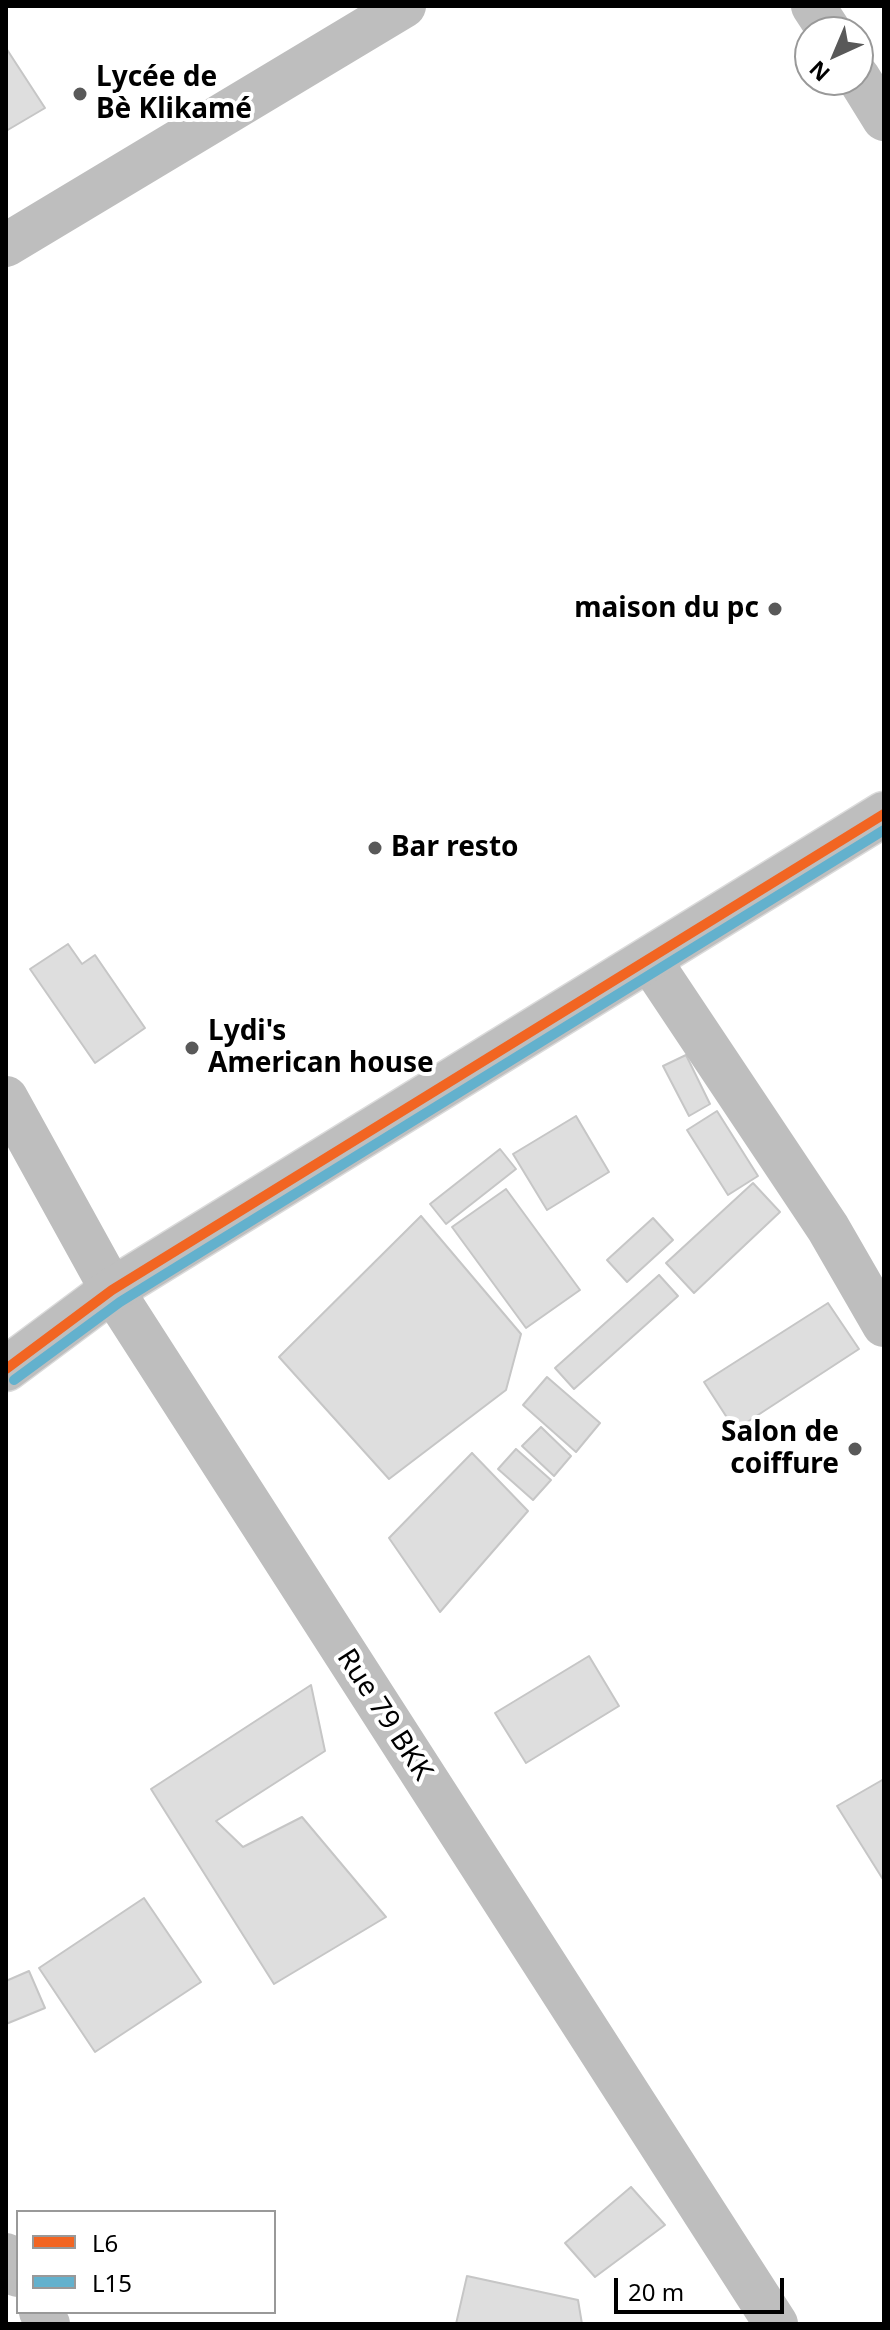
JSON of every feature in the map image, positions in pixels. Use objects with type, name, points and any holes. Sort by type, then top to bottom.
[{"type":"street","points":[[6,245],[404,6]]},
{"type":"street","points":[[870,96],[884,119]]},
{"type":"street","points":[[6,1369],[112,1290],[884,814]]},
{"type":"street","points":[[650,961],[828,1228],[884,1325]]},
{"type":"street","name":"Rue 79 BKK","points":[[6,1098],[112,1290],[776,2324]]},
{"type":"building","points":[[6,48],[45,108],[6,131]]},
{"type":"building","points":[[68,944],[82,964],[95,955],[145,1028],[95,1063],[30,969]]},
{"type":"building","points":[[686,1055],[710,1104],[689,1116],[663,1066]]},
{"type":"building","points":[[717,1111],[758,1176],[728,1195],[687,1130]]},
{"type":"building","points":[[576,1116],[609,1172],[547,1210],[513,1154]]},
{"type":"building","points":[[500,1149],[516,1169],[446,1224],[430,1204]]},
{"type":"building","points":[[753,1183],[780,1212],[694,1293],[666,1263]]},
{"type":"building","points":[[506,1189],[580,1290],[526,1328],[452,1227]]},
{"type":"building","points":[[421,1216],[521,1334],[506,1390],[389,1479],[279,1357]]},
{"type":"building","points":[[653,1218],[673,1240],[627,1282],[607,1260]]},
{"type":"building","points":[[659,1275],[678,1296],[574,1389],[555,1368]]},
{"type":"building","points":[[828,1303],[859,1349],[735,1430],[704,1382]]},
{"type":"building","points":[[547,1377],[600,1423],[576,1452],[523,1405]]},
{"type":"building","points":[[541,1427],[571,1456],[554,1476],[522,1446]]},
{"type":"building","points":[[516,1449],[551,1480],[533,1500],[498,1469]]},
{"type":"building","points":[[472,1453],[528,1511],[440,1612],[389,1538]]},
{"type":"building","points":[[589,1656],[619,1706],[526,1763],[495,1713]]},
{"type":"building","points":[[311,1685],[325,1751],[216,1821],[243,1847],[302,1817],[386,1917],[274,1984],[151,1789]]},
{"type":"building","points":[[884,1779],[884,1881],[837,1806]]},
{"type":"building","points":[[144,1898],[201,1982],[95,2052],[39,1968]]},
{"type":"building","points":[[29,1971],[45,2008],[6,2024],[6,1981]]},
{"type":"building","points":[[631,2187],[665,2225],[595,2277],[565,2243]]},
{"type":"building","points":[[467,2276],[578,2300],[582,2324],[456,2324]]},
{"type":"transit line","name":"L6","points":[[6,1369],[112,1290],[884,814]]},
{"type":"transit line","name":"L15","points":[[14,1380],[120,1302],[884,830]]},
{"type":"place","name":"Lycée de Bè Klikamé","points":[[80,94]]},
{"type":"place","name":"maison du pc","points":[[775,609]]},
{"type":"place","name":"Bar resto","points":[[375,848]]},
{"type":"place","name":"Lydi's American house","points":[[192,1048]]},
{"type":"place","name":"Salon de coiffure","points":[[855,1449]]}]
